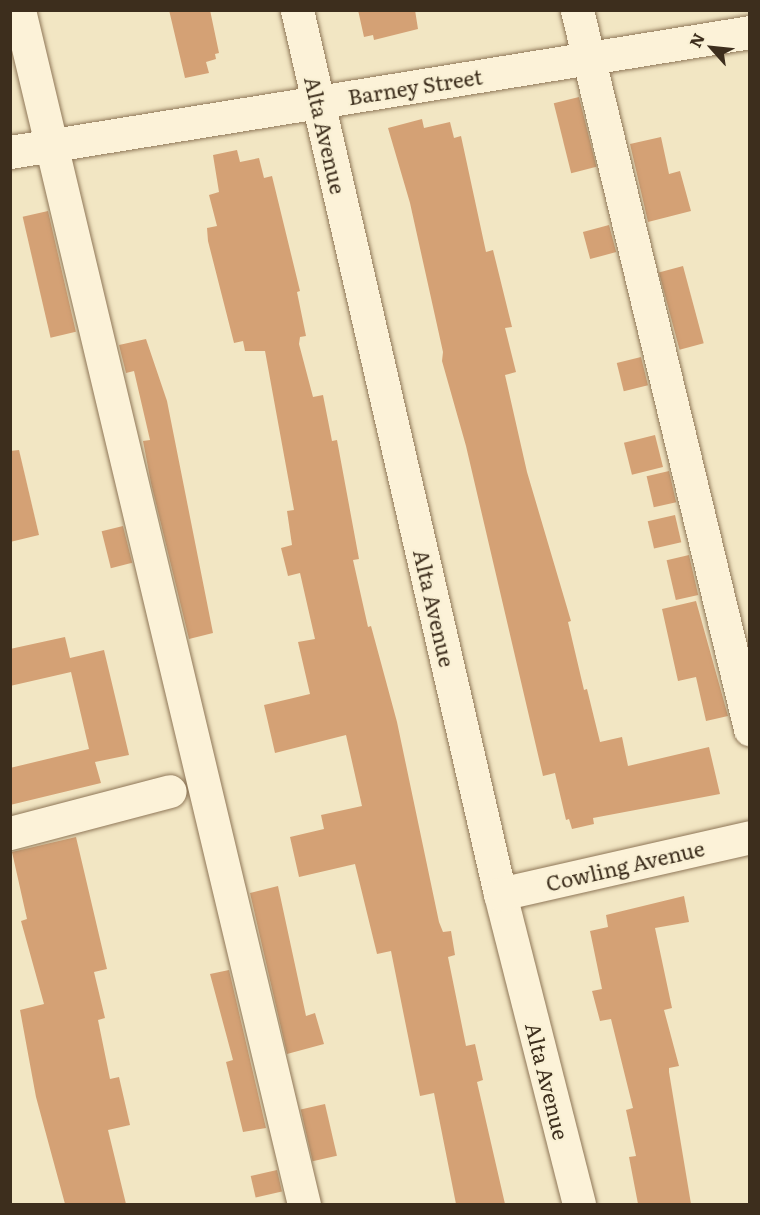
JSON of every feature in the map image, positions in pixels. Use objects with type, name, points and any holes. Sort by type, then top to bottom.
[{"type":"street","points":[[19,10],[304,1204]]},
{"type":"street","name":"Alta Avenue","points":[[297,10],[500,894],[579,1204]]},
{"type":"street","points":[[577,10],[750,729]]},
{"type":"street","name":"Barney Street","points":[[10,152],[750,32]]},
{"type":"street","points":[[10,833],[170,791]]},
{"type":"street","name":"Cowling Avenue","points":[[500,894],[750,837]]},
{"type":"building","points":[[169,10],[210,10],[219,53],[215,54],[216,59],[206,62],[209,73],[185,78]]},
{"type":"building","points":[[358,10],[415,10],[418,29],[374,40],[373,35],[364,37]]},
{"type":"building","points":[[579,97],[596,167],[571,173],[554,103]]},
{"type":"building","points":[[422,119],[424,128],[450,122],[454,138],[461,136],[486,252],[493,250],[512,327],[505,328],[516,372],[505,375],[527,472],[571,621],[568,622],[584,690],[587,689],[600,742],[622,737],[628,766],[709,747],[720,794],[593,818],[594,824],[572,829],[569,819],[566,820],[555,773],[543,776],[466,446],[442,361],[443,352],[410,203],[388,128]]},
{"type":"building","points":[[661,137],[669,174],[680,171],[691,211],[648,222],[630,144]]},
{"type":"building","points":[[237,150],[240,162],[259,158],[264,178],[272,176],[300,291],[297,292],[306,336],[300,337],[299,344],[313,397],[323,395],[332,441],[337,440],[359,559],[353,560],[368,627],[371,626],[397,722],[439,922],[443,932],[451,931],[455,955],[448,957],[466,1046],[475,1044],[483,1080],[477,1082],[505,1204],[456,1204],[434,1093],[420,1096],[391,951],[377,954],[355,864],[299,877],[290,837],[324,829],[321,815],[362,806],[346,735],[275,753],[264,705],[310,694],[298,642],[315,639],[300,573],[288,576],[281,548],[292,545],[287,511],[294,510],[265,351],[245,351],[243,341],[234,343],[208,241],[207,228],[217,226],[209,195],[219,192],[213,155]]},
{"type":"building","points":[[48,211],[76,332],[51,338],[23,217]]},
{"type":"building","points":[[609,225],[616,252],[590,259],[583,232]]},
{"type":"building","points":[[683,266],[704,343],[680,350],[659,272]]},
{"type":"building","points":[[146,339],[167,401],[213,633],[189,639],[151,483],[143,441],[150,440],[134,371],[126,373],[119,345]]},
{"type":"building","points":[[641,357],[648,385],[624,391],[617,363]]},
{"type":"building","points":[[655,435],[663,467],[632,475],[624,443]]},
{"type":"building","points":[[19,450],[39,535],[10,542],[10,451]]},
{"type":"building","points":[[669,471],[676,502],[654,507],[647,476]]},
{"type":"building","points":[[675,515],[681,542],[654,549],[648,521]]},
{"type":"building","points":[[123,526],[132,563],[111,568],[102,531]]},
{"type":"building","points":[[689,555],[698,595],[676,600],[667,560]]},
{"type":"building","points":[[696,601],[728,716],[706,721],[696,677],[678,681],[662,609]]},
{"type":"building","points":[[65,637],[70,658],[104,650],[129,755],[95,762],[101,783],[10,805],[10,768],[89,749],[71,672],[10,686],[10,649]]},
{"type":"building","points":[[76,837],[107,969],[94,972],[105,1018],[98,1020],[110,1079],[119,1077],[130,1125],[108,1130],[126,1204],[65,1204],[36,1097],[20,1010],[44,1004],[21,921],[27,919],[12,852]]},
{"type":"building","points":[[278,886],[306,1016],[315,1013],[324,1044],[287,1054],[250,893]]},
{"type":"building","points":[[684,896],[689,922],[655,928],[672,1008],[664,1010],[679,1066],[669,1068],[669,1072],[691,1204],[638,1204],[629,1157],[636,1156],[626,1110],[633,1108],[611,1019],[600,1021],[592,991],[602,989],[590,931],[608,927],[606,915]]},
{"type":"building","points":[[229,970],[266,1128],[243,1132],[226,1062],[233,1060],[210,974]]},
{"type":"building","points":[[325,1104],[337,1156],[313,1161],[301,1110]]},
{"type":"building","points":[[277,1170],[282,1191],[256,1198],[251,1176]]}]
